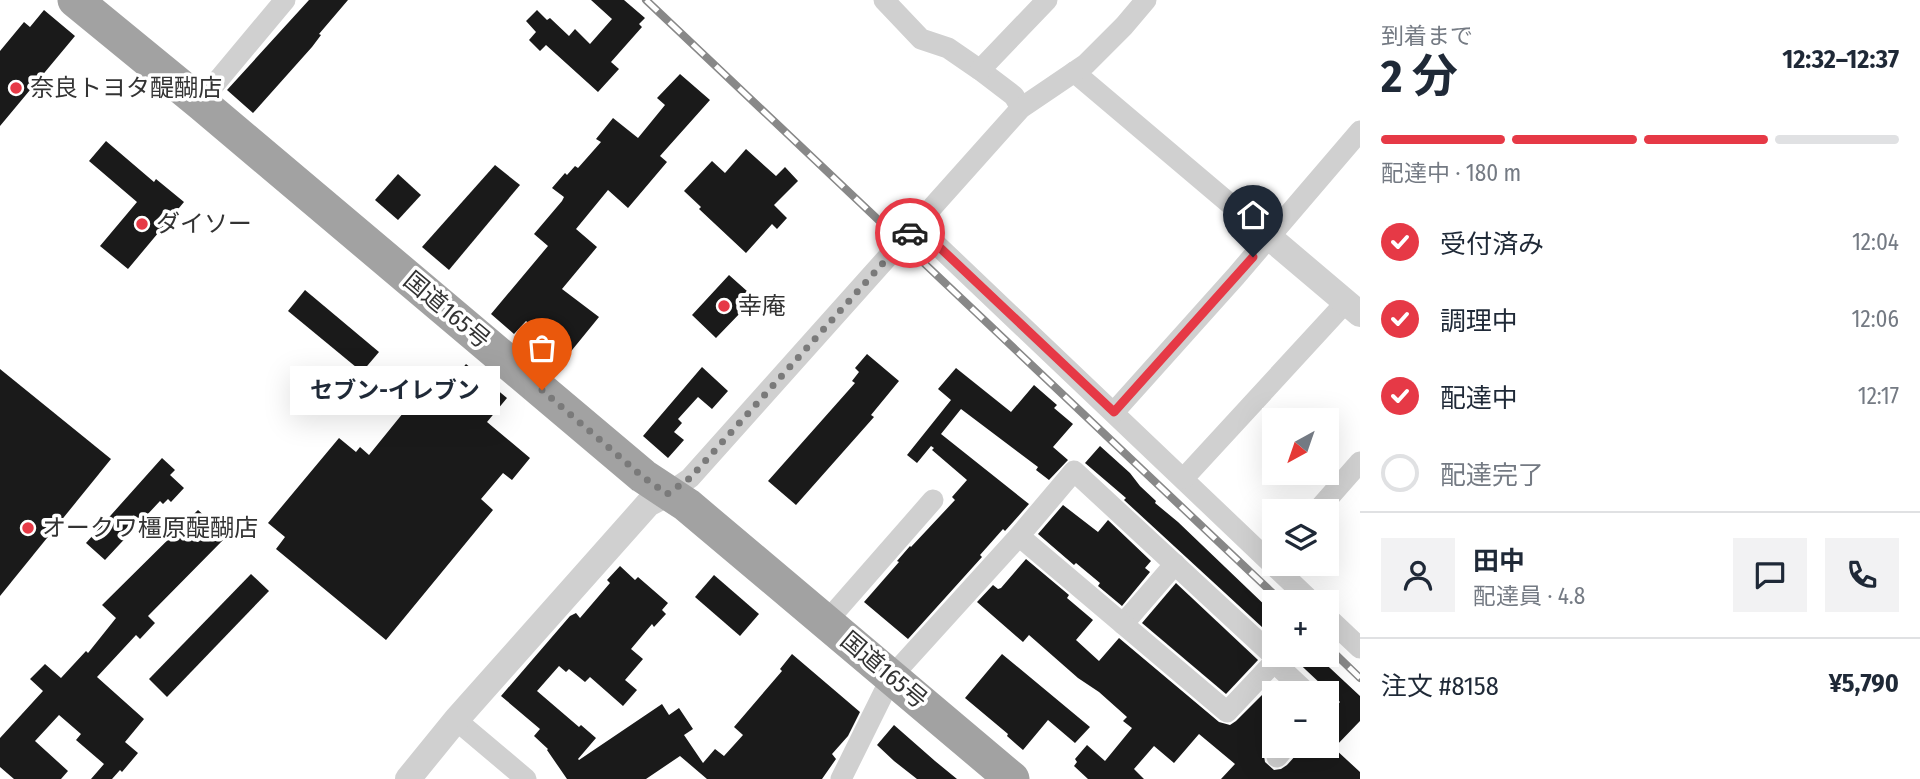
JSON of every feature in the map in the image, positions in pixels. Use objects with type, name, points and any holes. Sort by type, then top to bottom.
[{"type":"highway","name":"国道165号","points":[[75,0],[643,477],[687,505],[1012,779]]},
{"type":"street","points":[[202,104],[209,91],[285,0]]},
{"type":"street","points":[[884,0],[921,39],[948,48],[980,70],[1014,96],[1021,108]]},
{"type":"street","points":[[980,70],[1047,0]]},
{"type":"street","points":[[408,779],[456,720],[648,505],[690,478],[917,226],[988,142],[1021,108],[1086,64],[1146,0]]},
{"type":"street","points":[[1074,72],[1353,308],[1184,478]]},
{"type":"street","points":[[1114,412],[1360,131]]},
{"type":"street","points":[[917,226],[1262,552]]},
{"type":"street","points":[[1328,499],[1360,462]]},
{"type":"street","points":[[843,778],[892,677],[1020,536],[1074,471],[1262,645]]},
{"type":"street","points":[[827,621],[933,500]]},
{"type":"street","points":[[1020,536],[1227,712],[1269,667]]},
{"type":"street","points":[[1123,624],[1175,564]]},
{"type":"street","points":[[1287,576],[1300,590]]},
{"type":"street","points":[[1339,628],[1360,648]]},
{"type":"street","points":[[1279,667],[1294,681]]},
{"type":"street","points":[[456,720],[526,779]]},
{"type":"building","points":[[309,0],[348,0],[319,34],[321,35],[312,47],[253,113],[227,90]]},
{"type":"building","points":[[591,0],[624,0],[645,18],[639,24],[642,27],[611,62],[619,69],[598,92],[546,45],[540,51],[529,40],[536,32],[526,21],[537,10],[569,36],[575,29],[590,44],[612,19]]},
{"type":"building","name":"奈良トヨタ醍醐店","points":[[44,10],[75,36],[0,126],[0,51],[24,22],[30,27]]},
{"type":"building","points":[[680,74],[710,100],[660,156],[667,162],[628,208],[608,190],[576,229],[597,247],[562,289],[599,317],[568,355],[526,321],[514,334],[491,314],[548,246],[534,234],[564,197],[552,188],[565,173],[567,175],[575,166],[578,168],[601,142],[596,139],[613,118],[638,138],[665,105],[657,98]]},
{"type":"building","name":"ダイソー","points":[[106,141],[154,182],[156,179],[184,202],[128,269],[100,246],[137,202],[89,161]]},
{"type":"building","points":[[746,149],[776,176],[785,167],[798,181],[774,205],[787,218],[777,229],[772,224],[746,253],[699,209],[701,207],[684,191],[712,161],[725,173]]},
{"type":"building","points":[[495,165],[520,185],[449,270],[422,247]]},
{"type":"building","points":[[398,174],[421,195],[398,220],[375,200]]},
{"type":"building","points":[[729,275],[757,300],[747,311],[744,309],[716,338],[692,315]]},
{"type":"building","points":[[305,290],[379,352],[362,372],[288,311]]},
{"type":"building","points":[[867,354],[899,381],[871,415],[874,417],[796,505],[768,481],[855,383],[852,381],[859,372],[855,368]]},
{"type":"building","points":[[466,364],[507,398],[487,422],[530,458],[512,480],[503,473],[481,499],[493,510],[386,640],[276,549],[285,537],[268,523],[339,438],[356,452],[360,447],[369,455],[412,402],[425,413]]},
{"type":"building","points":[[702,367],[728,391],[712,409],[698,397],[678,419],[682,423],[674,432],[684,440],[668,458],[643,436]]},
{"type":"building","points":[[956,368],[1011,412],[1034,385],[1057,405],[1054,408],[1073,424],[1053,447],[1068,460],[1049,480],[1036,470],[1038,467],[961,409],[941,434],[1029,504],[1005,531],[1003,529],[980,555],[982,557],[908,639],[864,602],[910,546],[955,500],[952,497],[967,480],[932,450],[934,448],[931,446],[917,463],[907,455],[951,400],[938,389]]},
{"type":"building","name":"オークワ橿原醍醐店","points":[[0,369],[111,459],[0,596]]},
{"type":"building","points":[[1100,446],[1130,473],[1155,503],[1262,602],[1262,627],[1124,500],[1126,498],[1085,463]]},
{"type":"building","points":[[162,458],[175,470],[170,475],[184,488],[171,502],[168,499],[163,504],[160,501],[105,560],[86,543]]},
{"type":"building","points":[[1063,505],[1098,532],[1108,520],[1151,561],[1145,568],[1150,572],[1122,606],[1098,586],[1100,583],[1038,534]]},
{"type":"building","points":[[198,510],[227,536],[148,616],[155,623],[140,639],[136,635],[97,677],[144,719],[125,742],[138,753],[122,772],[120,770],[112,779],[91,779],[104,764],[76,740],[81,734],[59,715],[35,741],[68,771],[61,779],[14,779],[0,767],[0,738],[43,691],[30,679],[45,664],[61,678],[86,651],[88,653],[116,618],[102,605]]},
{"type":"building","points":[[1026,559],[1069,595],[1067,598],[1093,620],[1076,640],[1099,661],[1119,638],[1219,722],[1230,725],[1262,695],[1262,758],[1274,770],[1281,769],[1293,758],[1339,758],[1339,753],[1360,772],[1360,779],[1221,779],[1235,764],[1199,734],[1174,763],[1154,746],[1134,769],[1144,779],[1088,779],[1074,766],[1077,762],[1075,759],[1087,745],[1105,761],[1132,728],[1123,721],[1127,717],[1029,635],[1023,642],[977,602],[993,585],[1001,588]]},
{"type":"building","points":[[620,566],[635,580],[638,577],[668,603],[662,610],[666,614],[654,627],[652,624],[631,649],[643,659],[625,680],[637,690],[623,706],[590,677],[585,682],[569,669],[566,672],[559,666],[537,691],[596,738],[578,759],[662,704],[669,715],[679,708],[693,729],[684,735],[703,763],[715,749],[724,756],[743,735],[734,727],[782,671],[780,669],[792,654],[860,712],[848,736],[832,754],[836,759],[822,779],[707,779],[680,756],[646,779],[567,779],[548,749],[534,736],[540,729],[501,696],[570,616],[576,613],[580,618],[610,583],[607,580]]},
{"type":"building","points":[[251,574],[269,591],[167,697],[149,679]]},
{"type":"building","points":[[714,575],[759,614],[740,636],[695,597]]},
{"type":"building","points":[[1176,583],[1258,660],[1226,694],[1142,623]]},
{"type":"building","points":[[1002,654],[1090,727],[1075,743],[1048,720],[1023,750],[965,698]]},
{"type":"building","points":[[1303,667],[1329,667],[1360,696],[1360,721],[1339,743],[1339,681],[1318,681]]},
{"type":"building","points":[[894,725],[957,779],[917,779],[894,761],[877,745]]},
{"type":"railway","points":[[646,0],[1269,590]]},
{"type":"railway","points":[[1339,658],[1360,678]]},
{"type":"way so far","points":[[542,390],[643,477],[667,494],[690,478],[910,233]]},
{"type":"place","name":"奈良トヨタ醍醐店","points":[[16,88]]},
{"type":"place","name":"ダイソー","points":[[142,224]]},
{"type":"place","name":"幸庵","points":[[724,306]]},
{"type":"place","name":"セブン-イレブン","points":[[542,390]]},
{"type":"place","name":"オークワ橿原醍醐店","points":[[28,528]]},
{"type":"route","points":[[910,233],[917,226],[1114,412],[1253,257]]}]
